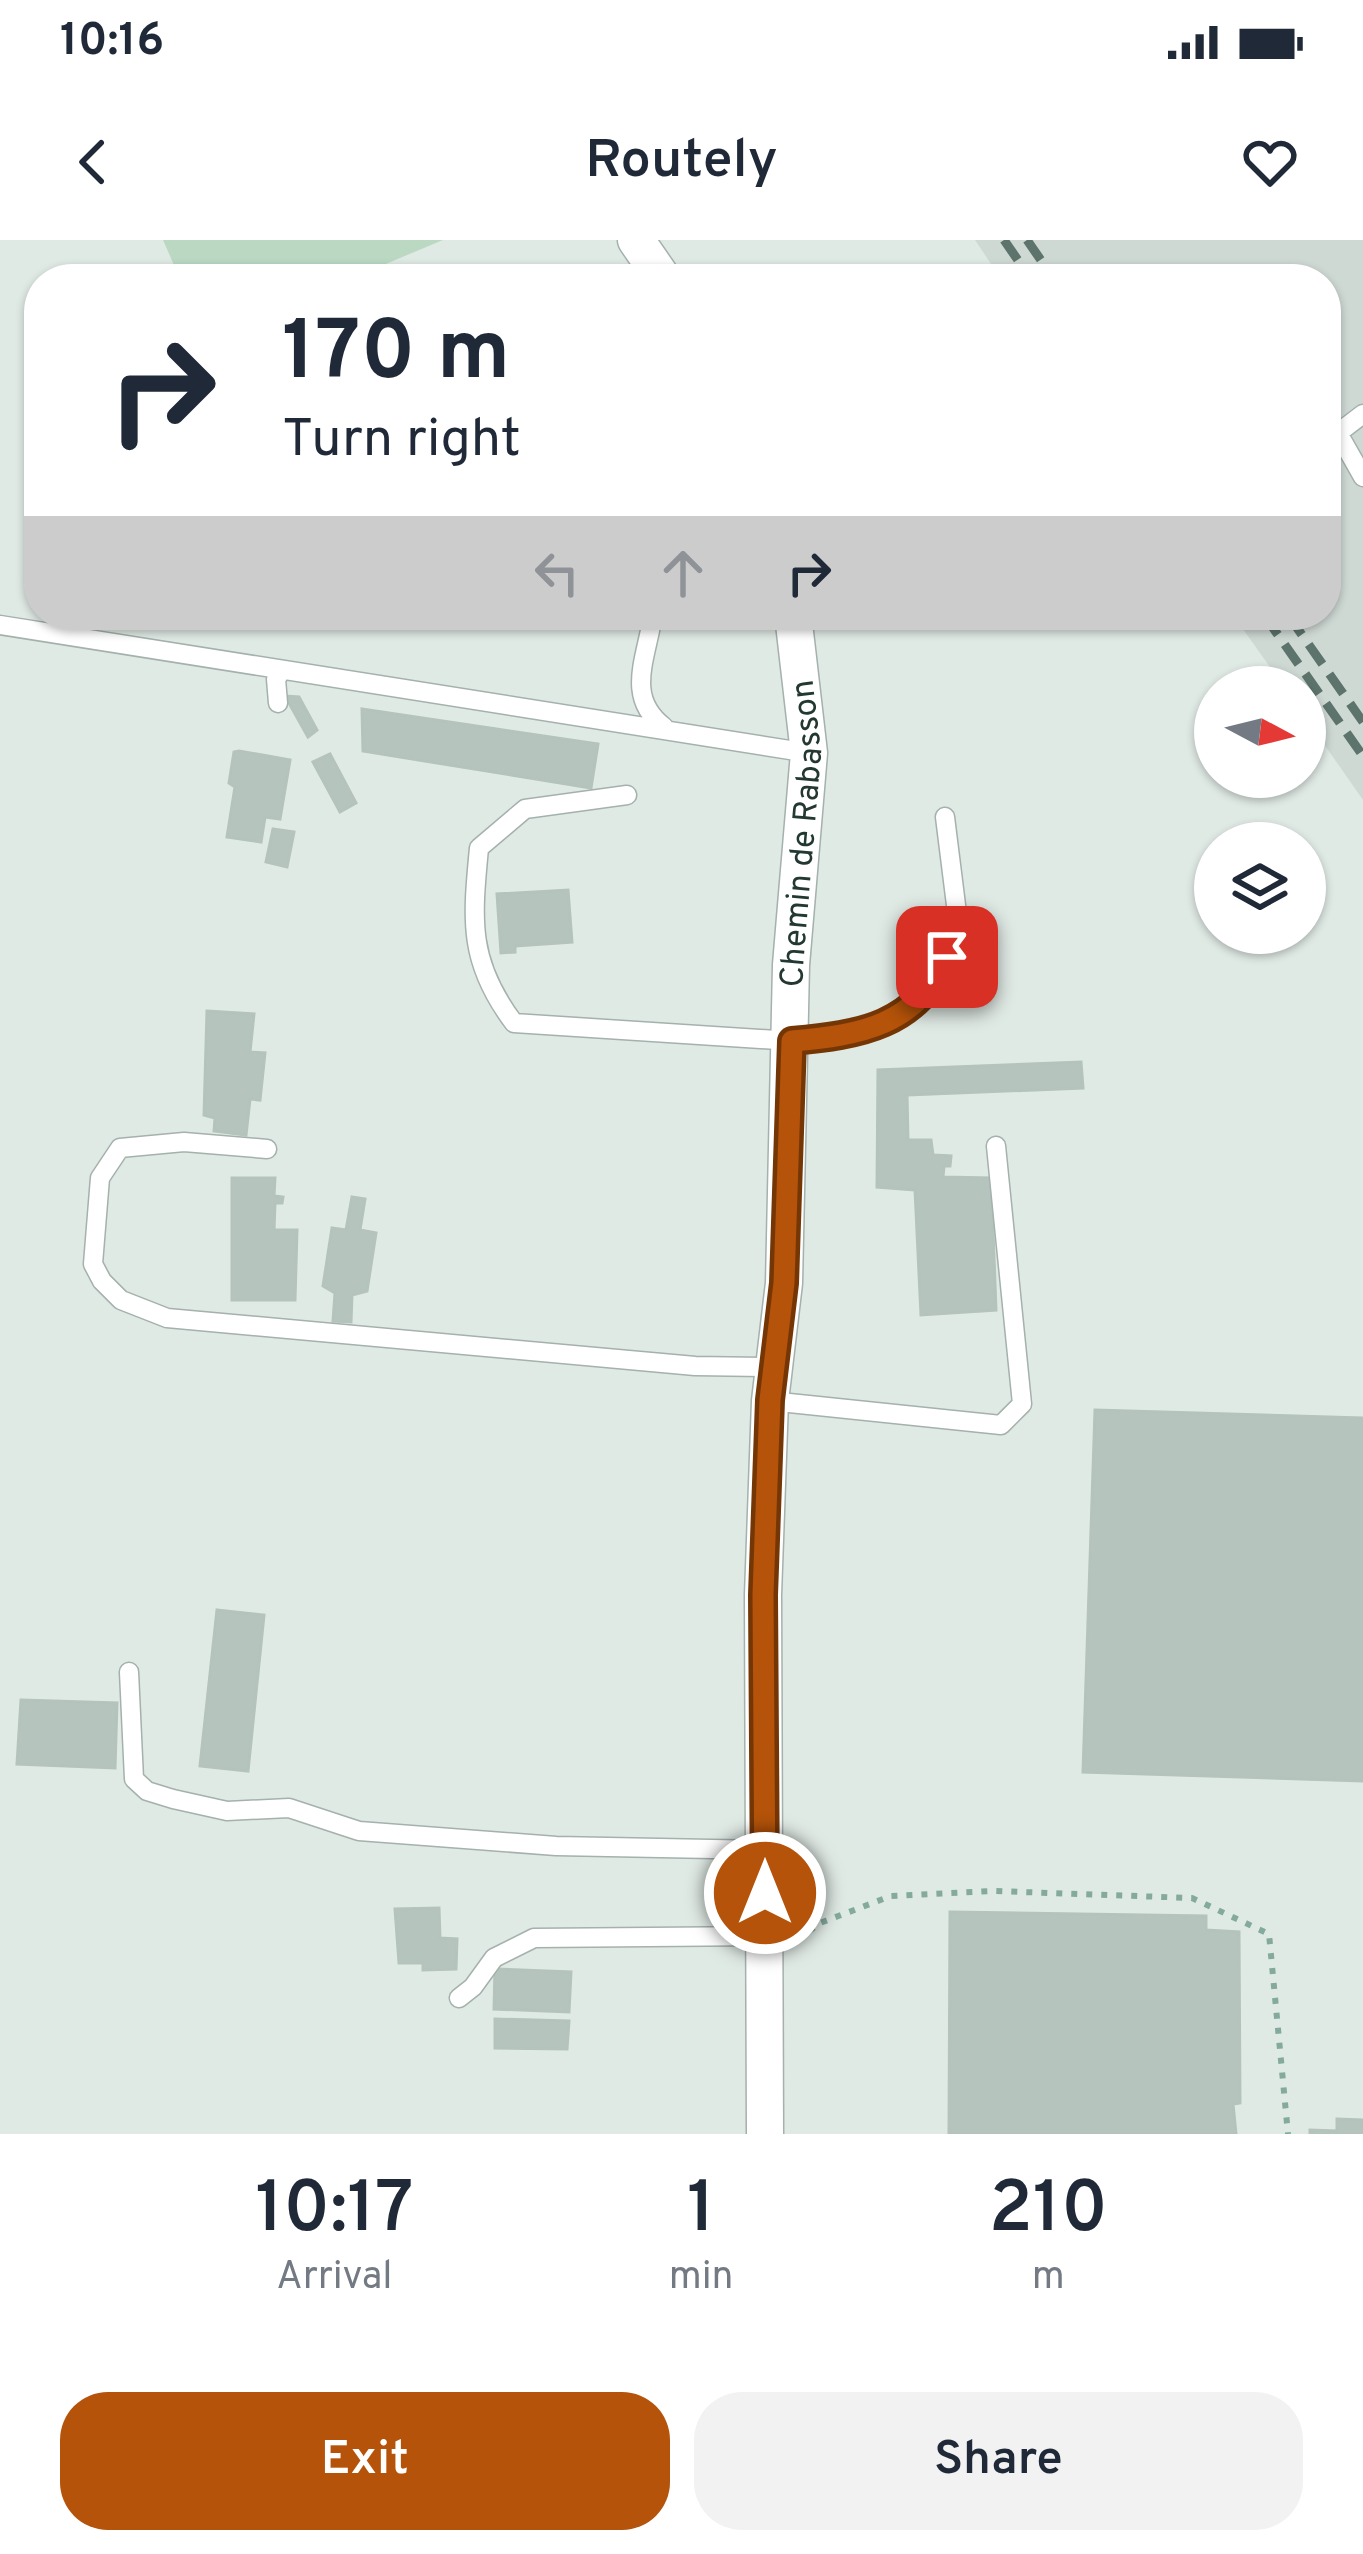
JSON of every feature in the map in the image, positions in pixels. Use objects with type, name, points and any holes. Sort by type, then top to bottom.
[{"type":"street","name":"Chemin de Rabasson","points":[[765,2134],[763,1595],[772,1383],[784,1283],[791,965],[809,753],[795,630]]},
{"type":"lane","points":[[1341,438],[1363,477]]},
{"type":"lane","points":[[31,630],[809,753]]},
{"type":"lane","points":[[651,630],[640,697],[647,713],[668,730]]},
{"type":"lane","points":[[278,704],[276,679],[282,670]]},
{"type":"lane","points":[[627,795],[525,809],[479,848],[472,922],[493,995],[514,1023],[792,1041],[847,1037],[890,1022],[935,985],[959,929],[945,817]]},
{"type":"lane","points":[[267,1149],[184,1142],[120,1148],[100,1178],[92,1264],[102,1281],[121,1300],[167,1318],[694,1366],[1001,1425],[1022,1404],[996,1146]]},
{"type":"lane","points":[[129,1672],[134,1779],[147,1790],[173,1799],[227,1811],[290,1808],[359,1831],[556,1846],[765,1850]]},
{"type":"lane","points":[[459,1998],[494,1958],[534,1938],[765,1950]]},
{"type":"path","points":[[765,1950],[891,1896],[994,1891],[1192,1898],[1269,1934],[1288,2134]]},
{"type":"shaded area","points":[[975,240],[1363,240],[1363,800],[1326,747],[1326,666],[1269,666],[1244,630],[1341,630],[1341,264],[991,264]]},
{"type":"green space","points":[[163,240],[443,240],[386,264],[173,264]]},
{"type":"building","points":[[285,696],[299,697],[317,730],[308,737]]},
{"type":"building","points":[[362,709],[598,744],[591,788],[363,751]]},
{"type":"building","points":[[234,752],[290,760],[280,819],[265,817],[261,842],[227,837],[235,787],[229,783]]},
{"type":"building","points":[[330,754],[356,803],[340,812],[313,762]]},
{"type":"building","points":[[273,829],[294,832],[287,867],[266,862]]},
{"type":"building","points":[[568,890],[572,942],[515,946],[515,952],[501,953],[497,894]]},
{"type":"building","points":[[207,1011],[254,1014],[250,1052],[265,1053],[260,1100],[250,1099],[246,1135],[214,1131],[215,1118],[204,1115]]},
{"type":"building","points":[[1081,1062],[1083,1088],[907,1095],[908,1140],[931,1140],[933,1155],[951,1156],[943,1177],[991,1178],[996,1310],[921,1315],[915,1190],[877,1187],[878,1070]]},
{"type":"building","points":[[232,1178],[275,1178],[274,1196],[283,1197],[282,1203],[275,1203],[274,1230],[297,1230],[295,1300],[232,1300]]},
{"type":"building","points":[[352,1197],[365,1199],[360,1230],[376,1233],[367,1291],[352,1295],[351,1322],[333,1321],[335,1293],[323,1286],[332,1228],[346,1230]]},
{"type":"building","points":[[1095,1410],[1363,1418],[1363,1781],[1083,1772]]},
{"type":"building","points":[[217,1610],[264,1615],[248,1771],[200,1766]]},
{"type":"building","points":[[21,1700],[117,1703],[115,1768],[17,1764]]},
{"type":"building","points":[[439,1908],[440,1938],[457,1939],[456,1969],[423,1970],[423,1963],[399,1963],[395,1909]]},
{"type":"building","points":[[950,1912],[1206,1916],[1206,1930],[1239,1932],[1236,2134],[949,2134]]},
{"type":"building","points":[[495,1969],[571,1972],[569,2012],[494,2009]]},
{"type":"building","points":[[495,2019],[569,2021],[567,2049],[495,2048]]},
{"type":"building","points":[[1337,2119],[1363,2120],[1363,2134],[1310,2134],[1310,2130],[1337,2131]]},
{"type":"railway","points":[[1004,240],[1021,264]]},
{"type":"railway","points":[[1027,240],[1044,264]]},
{"type":"railway","points":[[1275,630],[1363,756]]},
{"type":"railway","points":[[1299,630],[1363,722]]},
{"type":"route","points":[[765,1893],[763,1595],[770,1400],[784,1283],[792,1041],[847,1037],[890,1022],[935,985],[947,957]]}]
